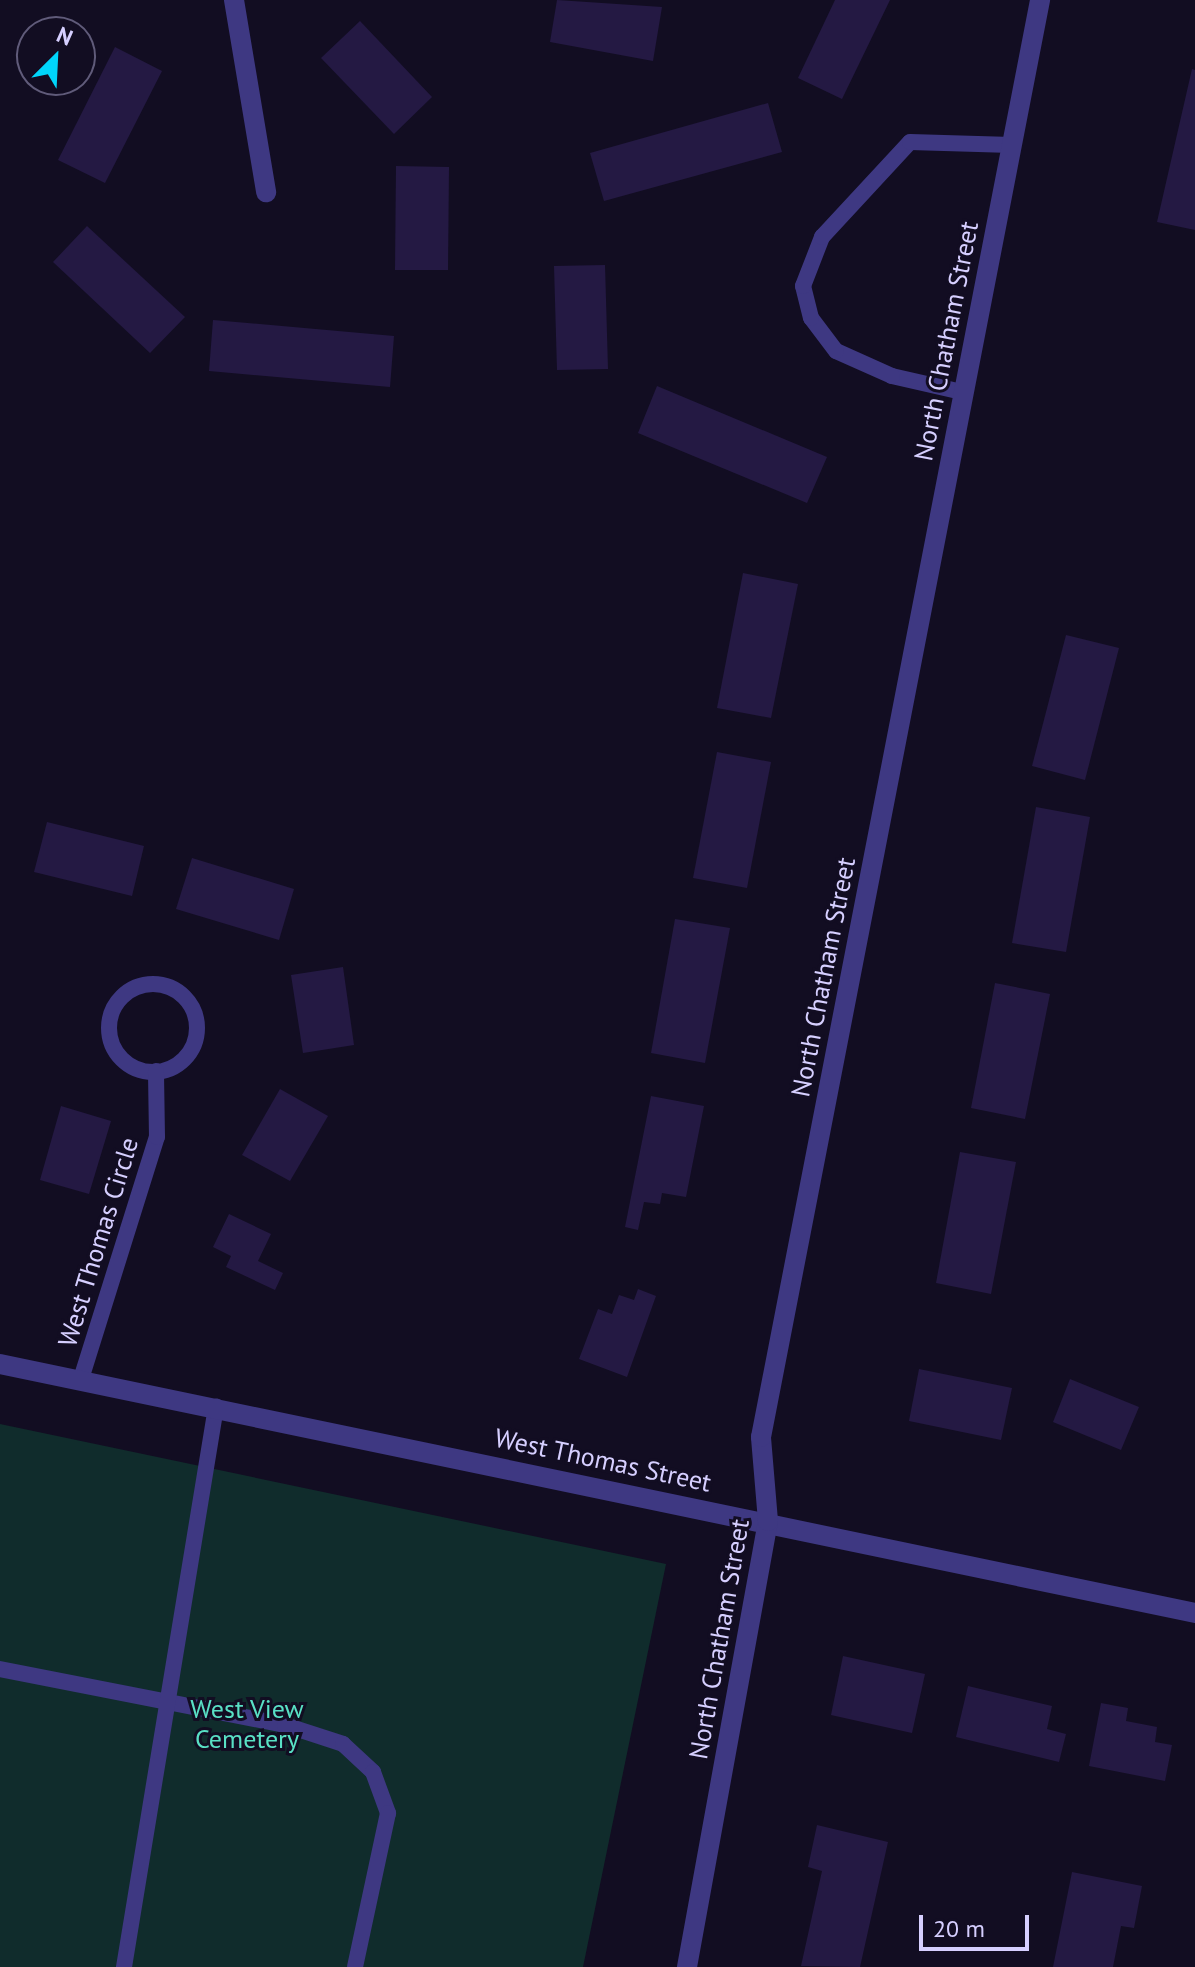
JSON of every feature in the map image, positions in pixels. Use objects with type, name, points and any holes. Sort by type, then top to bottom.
[{"type":"street","points":[[234,0],[266,192]]},
{"type":"street","name":"North Chatham Street","points":[[687,1967],[768,1521],[761,1437],[1040,0]]},
{"type":"street","name":"West Thomas Street","points":[[0,1364],[768,1521],[1195,1613]]},
{"type":"lane","points":[[962,392],[892,376],[836,351],[811,318],[803,286],[822,237],[910,142],[1012,145]]},
{"type":"lane","points":[[150,984],[182,995],[198,1025],[186,1057],[156,1071],[124,1061],[109,1030],[120,998],[150,984]]},
{"type":"lane","name":"West Thomas Circle","points":[[81,1379],[157,1137],[156,1071]]},
{"type":"lane","points":[[124,1967],[216,1407]]},
{"type":"lane","points":[[0,1669],[168,1702],[343,1744],[373,1772],[388,1813],[355,1967]]},
{"type":"green space","name":"West View Cemetery","points":[[0,1424],[666,1564],[583,1967],[0,1967]]},
{"type":"building","points":[[557,0],[662,7],[653,61],[550,42]]},
{"type":"building","points":[[835,0],[890,0],[842,99],[798,78]]},
{"type":"building","points":[[360,21],[432,97],[394,134],[321,58]]},
{"type":"building","points":[[115,47],[162,71],[105,183],[58,160],[90,96],[96,96],[96,85]]},
{"type":"building","points":[[1192,69],[1195,70],[1195,230],[1157,222]]},
{"type":"building","points":[[768,103],[782,152],[604,201],[590,153]]},
{"type":"building","points":[[396,166],[449,167],[448,270],[395,270]]},
{"type":"building","points":[[87,226],[185,317],[150,353],[53,262]]},
{"type":"building","points":[[605,265],[608,369],[557,370],[554,266]]},
{"type":"building","points":[[213,320],[394,336],[390,387],[209,371]]},
{"type":"building","points":[[657,386],[827,457],[807,503],[638,433]]},
{"type":"building","points":[[743,573],[798,584],[771,718],[717,708]]},
{"type":"building","points":[[1066,635],[1119,648],[1085,780],[1032,766]]},
{"type":"building","points":[[717,752],[771,762],[747,888],[693,878]]},
{"type":"building","points":[[1036,807],[1090,817],[1066,952],[1012,943]]},
{"type":"building","points":[[47,822],[144,846],[132,896],[34,872]]},
{"type":"building","points":[[192,858],[294,889],[279,940],[176,909]]},
{"type":"building","points":[[675,919],[730,928],[705,1063],[651,1053]]},
{"type":"building","points":[[343,967],[354,1045],[303,1053],[291,975]]},
{"type":"building","points":[[995,983],[1050,994],[1025,1119],[971,1108]]},
{"type":"building","points":[[280,1089],[328,1116],[290,1181],[242,1155]]},
{"type":"building","points":[[651,1096],[704,1106],[686,1197],[662,1193],[660,1204],[644,1202],[638,1230],[625,1227]]},
{"type":"building","points":[[61,1106],[111,1121],[89,1194],[40,1180]]},
{"type":"building","points":[[960,1152],[1016,1162],[991,1294],[936,1283]]},
{"type":"building","points":[[229,1214],[271,1234],[258,1261],[283,1273],[275,1290],[226,1267],[231,1256],[213,1247]]},
{"type":"building","points":[[638,1289],[656,1296],[627,1377],[579,1359],[598,1309],[612,1314],[619,1295],[634,1300]]},
{"type":"building","points":[[919,1369],[1012,1388],[1001,1440],[909,1421]]},
{"type":"building","points":[[1070,1379],[1139,1407],[1121,1450],[1053,1422]]},
{"type":"building","points":[[843,1656],[925,1674],[912,1733],[831,1715]]},
{"type":"building","points":[[968,1686],[1052,1706],[1047,1729],[1066,1734],[1059,1762],[956,1737]]},
{"type":"building","points":[[1101,1703],[1128,1708],[1126,1721],[1157,1727],[1155,1742],[1172,1745],[1165,1781],[1089,1766]]},
{"type":"building","points":[[817,1825],[888,1842],[860,1967],[801,1966],[822,1871],[808,1867]]},
{"type":"building","points":[[1072,1872],[1142,1886],[1134,1928],[1121,1926],[1113,1967],[1053,1967]]}]
